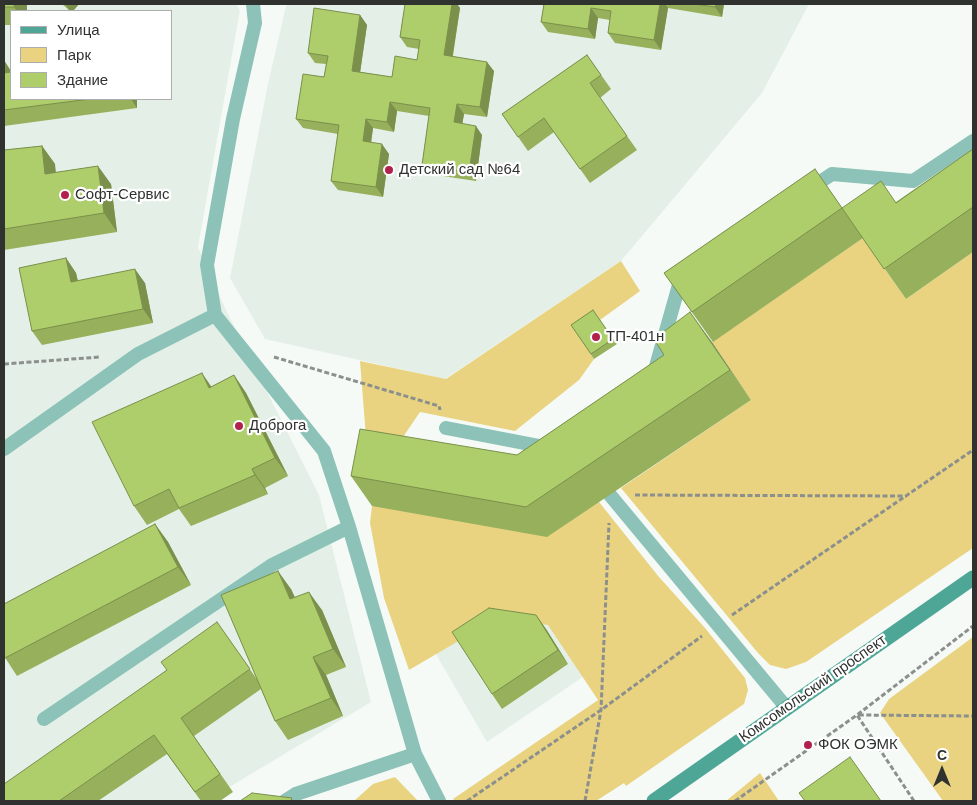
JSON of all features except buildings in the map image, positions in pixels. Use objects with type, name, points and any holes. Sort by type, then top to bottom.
[{"type":"main road","name":"Комсомольский проспект","points":[[654,801],[973,578]]},
{"type":"lane","points":[[253,4],[255,23],[233,119],[207,265],[215,315],[324,451],[349,527],[415,754],[439,801]]},
{"type":"lane","points":[[800,196],[832,174],[913,181],[973,142]]},
{"type":"lane","points":[[641,381],[656,370],[681,278],[697,267]]},
{"type":"lane","points":[[4,449],[138,354],[215,315]]},
{"type":"lane","points":[[446,428],[550,448],[562,440]]},
{"type":"lane","points":[[610,495],[786,707]]},
{"type":"lane","points":[[44,719],[272,565],[349,527]]},
{"type":"lane","points":[[285,801],[296,794],[415,754]]},
{"type":"path","points":[[242,348],[439,406],[446,428]]},
{"type":"path","points":[[4,364],[138,354]]},
{"type":"path","points":[[585,801],[601,710],[610,495],[908,496]]},
{"type":"path","points":[[735,801],[857,715],[973,626]]},
{"type":"path","points":[[857,715],[973,716]]},
{"type":"path","points":[[857,715],[914,801]]},
{"type":"shaded area","points":[[4,4],[236,4],[240,10],[198,247],[225,308],[319,495],[371,702],[206,801],[4,801]]},
{"type":"shaded area","points":[[289,4],[809,4],[762,93],[621,261],[445,379],[265,339],[230,278],[268,84],[286,6]]},
{"type":"shaded area","points":[[499,583],[599,666],[487,742],[419,625]]},
{"type":"green space","points":[[863,238],[906,299],[973,252],[973,548],[806,662],[786,669],[770,665],[758,653],[621,488],[751,400],[712,342]]},
{"type":"green space","points":[[621,261],[640,291],[600,320],[597,315],[575,331],[594,359],[579,380],[515,431],[420,412],[403,437],[369,475],[360,361],[446,379]]},
{"type":"green space","points":[[599,502],[659,577],[705,628],[745,678],[748,690],[744,704],[626,786],[624,783],[596,801],[455,801],[453,799],[598,700],[548,625],[498,618],[409,670],[384,598],[370,523],[372,506]]},
{"type":"green space","points":[[973,637],[973,801],[943,801],[880,713],[889,699]]},
{"type":"green space","points":[[760,773],[779,801],[726,801]]},
{"type":"green space","points":[[395,777],[418,801],[354,801],[373,784]]},
{"type":"place","name":"Детский сад №64","points":[[389,170]]},
{"type":"place","name":"Софт-Сервис","points":[[65,195]]},
{"type":"place","name":"ТП-401н","points":[[596,337]]},
{"type":"place","name":"Доброга","points":[[239,426]]},
{"type":"place","name":"ФОК ОЭМК","points":[[808,745]]}]
